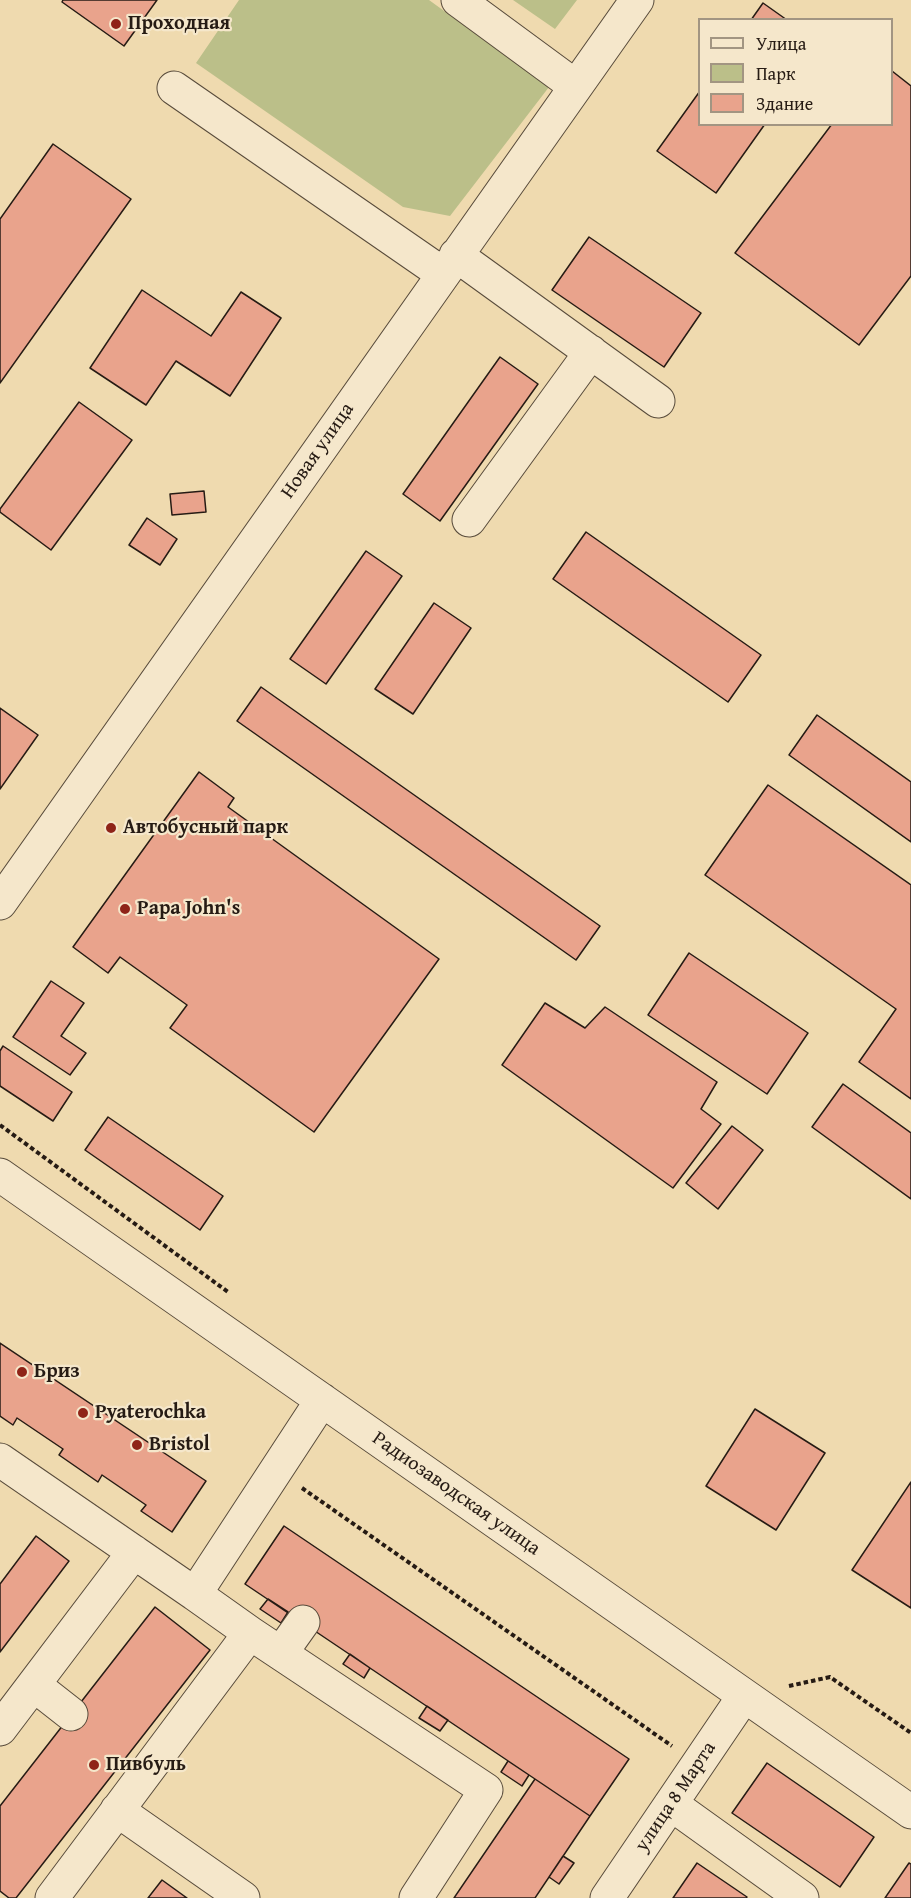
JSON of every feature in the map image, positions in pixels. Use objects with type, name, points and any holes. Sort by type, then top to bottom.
[{"type":"street","points":[[458,0],[575,86]]},
{"type":"street","name":"Новая улица","points":[[0,903],[637,0]]},
{"type":"street","points":[[174,88],[591,352],[658,401]]},
{"type":"street","points":[[469,520],[591,352]]},
{"type":"street","name":"Радиозаводская улица","points":[[0,1175],[911,1812]]},
{"type":"street","points":[[195,1594],[322,1400]]},
{"type":"street","points":[[0,1461],[250,1633],[486,1790],[416,1898]]},
{"type":"street","points":[[0,1730],[134,1552]]},
{"type":"street","points":[[281,1653],[303,1622]]},
{"type":"street","points":[[52,1898],[250,1633]]},
{"type":"street","points":[[34,1685],[71,1714]]},
{"type":"street","name":"улица 8 Марта","points":[[607,1898],[744,1696]]},
{"type":"street","points":[[671,1804],[786,1893]]},
{"type":"street","points":[[117,1810],[243,1898]]},
{"type":"path","points":[[277,1470],[698,1765]]},
{"type":"green space","points":[[239,0],[429,0],[549,87],[450,216],[403,207],[196,63]]},
{"type":"green space","points":[[513,0],[577,0],[555,29]]},
{"type":"building","name":"Проходная","points":[[63,0],[157,0],[124,46],[62,2]]},
{"type":"building","points":[[763,3],[784,18],[752,18]]},
{"type":"building","points":[[893,72],[911,86],[911,276],[859,345],[735,253],[830,126],[893,126]]},
{"type":"building","points":[[698,94],[698,126],[764,126],[716,193],[657,151]]},
{"type":"building","points":[[53,144],[131,199],[0,383],[0,219]]},
{"type":"building","points":[[589,237],[701,313],[664,367],[552,290]]},
{"type":"building","points":[[142,290],[211,336],[241,292],[281,318],[230,396],[176,361],[146,405],[90,368]]},
{"type":"building","points":[[500,357],[538,384],[440,521],[403,494]]},
{"type":"building","points":[[79,402],[132,440],[51,550],[0,512],[0,509]]},
{"type":"building","points":[[204,491],[206,512],[172,515],[170,494]]},
{"type":"building","points":[[147,518],[177,539],[160,565],[129,545]]},
{"type":"building","points":[[586,532],[761,655],[728,702],[553,579]]},
{"type":"building","points":[[366,551],[402,576],[326,684],[290,659]]},
{"type":"building","points":[[434,603],[471,628],[413,714],[375,689]]},
{"type":"building","points":[[261,687],[600,926],[576,960],[237,721]]},
{"type":"building","points":[[0,708],[38,735],[0,789]]},
{"type":"building","points":[[817,715],[911,782],[911,842],[789,755]]},
{"type":"building","points":[[199,772],[234,798],[228,807],[439,959],[314,1132],[170,1028],[187,1005],[120,957],[108,973],[73,947]]},
{"type":"building","points":[[768,785],[911,885],[911,1099],[859,1062],[896,1009],[705,875]]},
{"type":"building","points":[[689,953],[808,1033],[767,1094],[648,1015]]},
{"type":"building","points":[[51,981],[84,1003],[61,1036],[86,1053],[70,1075],[13,1037]]},
{"type":"building","points":[[545,1003],[585,1028],[605,1007],[717,1082],[701,1109],[721,1124],[673,1188],[502,1065]]},
{"type":"building","points":[[3,1046],[72,1092],[53,1121],[0,1086],[0,1051]]},
{"type":"building","points":[[843,1084],[911,1133],[911,1199],[812,1127]]},
{"type":"building","points":[[108,1117],[223,1196],[200,1230],[85,1150]]},
{"type":"building","points":[[732,1126],[763,1150],[718,1209],[686,1183]]},
{"type":"building","points":[[0,1343],[206,1481],[172,1532],[141,1511],[146,1505],[102,1475],[98,1482],[59,1455],[63,1449],[17,1418],[13,1425],[0,1416]]},
{"type":"building","points":[[755,1409],[825,1453],[776,1530],[706,1486]]},
{"type":"building","points":[[911,1482],[911,1608],[852,1570]]},
{"type":"building","points":[[284,1526],[629,1759],[590,1816],[245,1584]]},
{"type":"building","points":[[36,1536],[69,1561],[0,1652],[0,1584]]},
{"type":"building","points":[[268,1599],[288,1612],[281,1623],[260,1609]]},
{"type":"building","points":[[155,1607],[210,1650],[16,1898],[9,1898],[0,1891],[0,1806]]},
{"type":"building","points":[[350,1654],[370,1668],[364,1678],[343,1664]]},
{"type":"building","points":[[427,1706],[448,1720],[440,1731],[419,1718]]},
{"type":"building","points":[[508,1761],[529,1775],[522,1786],[501,1772]]},
{"type":"building","points":[[767,1763],[874,1837],[840,1887],[732,1813]]},
{"type":"building","points":[[535,1779],[590,1816],[535,1898],[454,1898]]},
{"type":"building","points":[[563,1856],[574,1863],[559,1884],[549,1877]]},
{"type":"building","points":[[697,1863],[747,1897],[673,1898]]},
{"type":"building","points":[[909,1863],[911,1864],[911,1898],[885,1898]]},
{"type":"building","points":[[162,1880],[187,1898],[148,1898]]},
{"type":"place","name":"Проходная","points":[[116,24]]},
{"type":"place","name":"Автобусный парк","points":[[111,828]]},
{"type":"place","name":"Papa John's","points":[[125,909]]},
{"type":"place","name":"Бриз","points":[[22,1372]]},
{"type":"place","name":"Pyaterochka","points":[[83,1413]]},
{"type":"place","name":"Bristol","points":[[137,1445]]},
{"type":"place","name":"Пивбуль","points":[[94,1765]]}]
